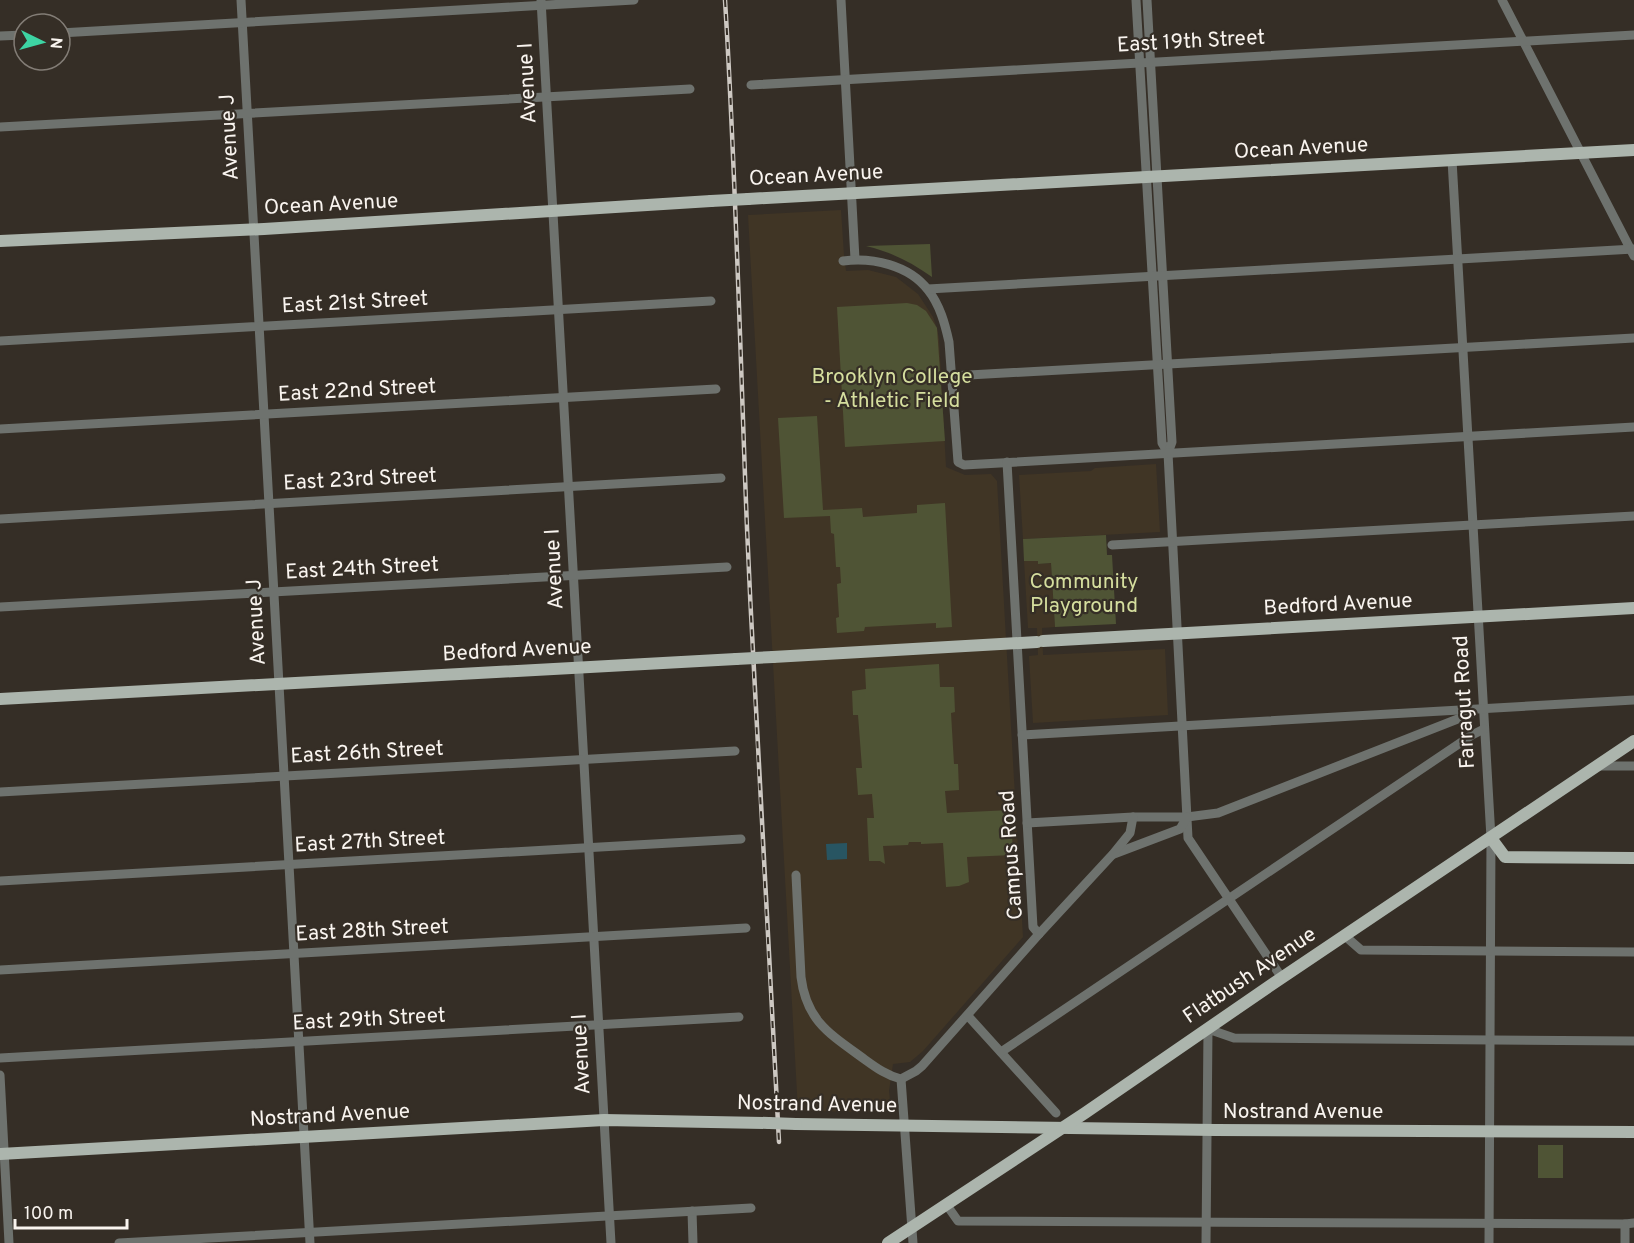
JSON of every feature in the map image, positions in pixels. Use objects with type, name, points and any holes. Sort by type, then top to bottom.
[{"type":"main road","name":"Ocean Avenue","points":[[0,241],[253,229],[1634,150]]},
{"type":"main road","name":"Bedford Avenue","points":[[0,699],[1634,608]]},
{"type":"main road","name":"Flatbush Avenue","points":[[888,1243],[1061,1129],[1634,741]]},
{"type":"main road","points":[[1491,838],[1506,857],[1634,858]]},
{"type":"main road","name":"Nostrand Avenue","points":[[2,1154],[604,1120],[1061,1129],[1634,1132]]},
{"type":"street","name":"Avenue J","points":[[241,0],[310,1243]]},
{"type":"street","points":[[72,32],[541,3],[634,0]]},
{"type":"street","points":[[841,0],[855,259]]},
{"type":"street","points":[[1136,0],[1151,176],[1163,276],[1172,442],[1168,453],[1188,838],[1282,978]]},
{"type":"street","points":[[1147,0],[1150,62],[1151,277],[1162,443],[1168,453]]},
{"type":"street","points":[[928,289],[1633,251],[1502,0]]},
{"type":"street","name":"Avenue I","points":[[541,3],[611,1243]]},
{"type":"street","name":"East 19th Street","points":[[751,85],[1634,34]]},
{"type":"street","points":[[0,126],[690,88]]},
{"type":"street","name":"Farragut Road","points":[[1452,160],[1491,838],[1488,1243]]},
{"type":"street","points":[[843,261],[855,259],[875,261],[894,267],[907,273],[928,289],[936,302],[949,342],[958,462],[964,465],[1634,427]]},
{"type":"street","name":"East 21st Street","points":[[0,341],[711,301]]},
{"type":"street","points":[[951,376],[1634,338]]},
{"type":"street","name":"East 22nd Street","points":[[0,429],[716,389]]},
{"type":"street","name":"Campus Road","points":[[901,1079],[922,1066],[1039,934],[1033,927],[1007,462]]},
{"type":"street","name":"East 23rd Street","points":[[0,519],[722,478]]},
{"type":"street","points":[[1112,545],[1634,516]]},
{"type":"street","name":"East 24th Street","points":[[0,607],[727,567]]},
{"type":"street","points":[[1022,735],[1634,700]]},
{"type":"street","points":[[1027,824],[1218,813],[1483,709]]},
{"type":"street","points":[[1001,1052],[1484,729]]},
{"type":"street","name":"East 26th Street","points":[[0,792],[735,751]]},
{"type":"street","points":[[1598,766],[1634,766]]},
{"type":"street","points":[[1113,854],[1180,829],[1187,816]]},
{"type":"street","points":[[1039,934],[1130,834],[1133,817]]},
{"type":"street","name":"East 27th Street","points":[[0,881],[741,839]]},
{"type":"street","points":[[796,875],[801,976],[805,999],[816,1020],[824,1029],[877,1068],[892,1077],[901,1079],[913,1243]]},
{"type":"street","name":"East 28th Street","points":[[0,970],[746,928]]},
{"type":"street","points":[[1345,936],[1361,950],[1634,952]]},
{"type":"street","points":[[968,1016],[1056,1113]]},
{"type":"street","name":"East 29th Street","points":[[0,1058],[739,1017]]},
{"type":"street","points":[[1206,1243],[1208,1029],[1234,1038],[1634,1041]]},
{"type":"street","points":[[0,1076],[2,1154],[9,1243]]},
{"type":"street","points":[[946,1204],[958,1221],[1630,1224],[1625,1243]]},
{"type":"street","points":[[119,1243],[751,1208]]},
{"type":"street","points":[[692,1211],[693,1243]]},
{"type":"shaded area","points":[[841,210],[846,271],[868,270],[896,277],[918,294],[933,317],[939,339],[946,467],[965,475],[991,474],[997,481],[1023,937],[923,1051],[910,1062],[893,1064],[890,1100],[881,1112],[798,1111],[748,215]]},
{"type":"shaded area","points":[[1156,464],[1160,532],[1023,539],[1019,475]]},
{"type":"shaded area","points":[[1024,561],[1038,561],[1039,564],[1051,563],[1055,627],[1042,628],[1043,655],[1165,649],[1168,715],[1033,723],[1029,656],[1038,655],[1037,628],[1028,628]]},
{"type":"green space","points":[[930,244],[932,277],[900,258],[866,246]]},
{"type":"green space","name":"Brooklyn College - Athletic Field","points":[[907,303],[917,305],[926,311],[937,328],[945,441],[845,447],[837,307]]},
{"type":"green space","points":[[817,416],[823,510],[862,508],[863,517],[917,513],[917,505],[945,503],[952,627],[936,628],[936,623],[865,627],[864,631],[837,633],[836,618],[839,617],[837,584],[841,583],[840,567],[836,567],[834,534],[831,533],[830,516],[784,518],[778,418]]},
{"type":"green space","name":"Community Playground","points":[[1106,535],[1107,555],[1112,555],[1116,624],[1055,627],[1051,563],[1038,564],[1038,561],[1024,561],[1023,539]]},
{"type":"green space","points":[[939,664],[940,687],[954,687],[955,712],[951,713],[954,764],[958,764],[959,790],[945,791],[947,813],[1011,810],[1013,855],[967,857],[969,882],[946,887],[943,843],[909,842],[908,845],[883,846],[885,864],[880,861],[869,861],[867,818],[874,818],[872,794],[858,795],[856,768],[862,768],[858,715],[853,715],[852,691],[866,689],[865,669]]},
{"type":"green space","points":[[1538,1145],[1563,1145],[1563,1178],[1538,1178]]},
{"type":"water","points":[[847,843],[847,859],[827,860],[826,844]]},
{"type":"railway","points":[[725,0],[747,528],[779,1142]]}]
